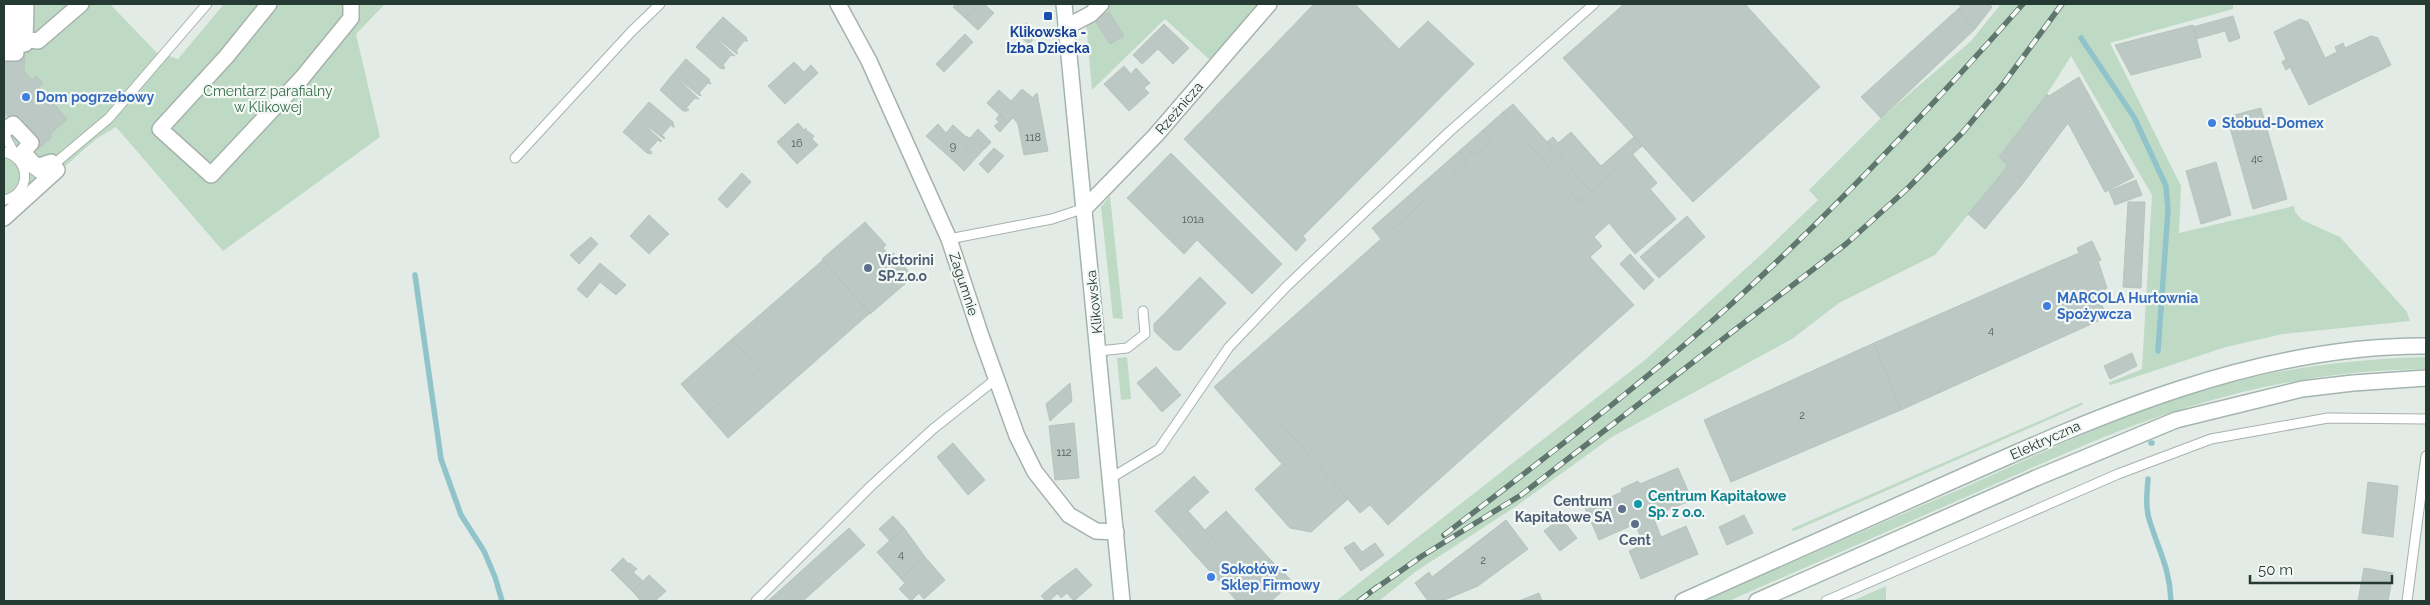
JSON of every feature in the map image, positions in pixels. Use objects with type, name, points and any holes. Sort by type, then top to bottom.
[{"type":"street","points":[[11,40],[12,4]]},
{"type":"street","points":[[11,40],[26,4]]},
{"type":"street","points":[[11,40],[38,41],[81,4]]},
{"type":"street","points":[[269,4],[226,57],[160,129],[211,175],[302,78],[351,18],[351,4]]},
{"type":"street","name":"Zagumnie","points":[[838,4],[868,61],[949,239],[1017,436],[1035,472],[1069,515],[1096,531],[1116,532]]},
{"type":"street","name":"Klikowska","points":[[1064,4],[1122,601]]},
{"type":"street","points":[[1066,27],[1091,14],[1101,4]]},
{"type":"street","name":"Rzeźnicza","points":[[1085,208],[1156,135],[1269,4]]},
{"type":"street","points":[[4,133],[13,124],[31,143],[23,152],[32,162],[44,166],[51,162],[57,170],[4,218]]},
{"type":"street","name":"Elektryczna","points":[[1683,601],[2069,428],[2147,398],[2278,362],[2370,349],[2426,346]]},
{"type":"street","points":[[1756,601],[2036,478],[2176,420],[2302,390],[2353,383],[2426,378]]},
{"type":"lane","points":[[4,152],[17,158],[41,175],[54,166],[109,118],[207,4]]},
{"type":"lane","points":[[515,158],[630,32],[660,4]]},
{"type":"lane","points":[[1111,478],[1159,449],[1229,347],[1280,293],[1449,132],[1594,4]]},
{"type":"lane","points":[[4,133],[25,171],[25,179],[19,193],[4,200]]},
{"type":"lane","points":[[949,239],[1052,219],[1085,208]]},
{"type":"lane","points":[[1099,351],[1127,348],[1145,334],[1143,311]]},
{"type":"lane","points":[[756,601],[878,479],[933,429],[996,379]]},
{"type":"lane","points":[[1826,601],[2118,474],[2211,439],[2328,418],[2426,419]]},
{"type":"lane","points":[[2407,601],[2426,456]]},
{"type":"green space","name":"Cmentarz parafialny w Klikowej","points":[[4,4],[110,4],[156,52],[178,59],[224,4],[385,4],[356,34],[380,137],[223,251],[116,127],[96,139],[4,220]]},
{"type":"green space","points":[[1109,4],[1261,4],[1210,60],[1165,19],[1092,90],[1086,23]]},
{"type":"green space","points":[[2001,4],[2233,4],[2233,9],[2110,43],[2181,186],[2179,233],[2294,206],[2295,212],[2302,220],[2340,237],[2407,312],[2410,321],[2283,334],[2226,347],[2111,385],[2108,383],[2142,369],[2152,195],[2071,56],[2047,94],[1999,157],[2008,166],[1935,255],[1839,303],[1792,339],[1612,437],[1515,507],[1415,572],[1379,601],[1336,601],[1645,360],[1764,252],[1818,200],[1809,190],[1881,118],[1971,41]]},
{"type":"green space","points":[[1110,196],[1123,319],[1113,318],[1101,207]]},
{"type":"green space","points":[[1127,357],[1131,399],[1121,400],[1117,358]]},
{"type":"green space","points":[[2426,357],[2426,369],[2366,372],[2279,384],[2250,390],[2164,415],[2055,458],[1729,601],[1703,601],[2080,436],[2168,402],[2226,384],[2283,371],[2368,360]]},
{"type":"green space","points":[[2083,402],[2082,405],[1794,531],[1791,529]]},
{"type":"green space","points":[[1886,586],[1886,601],[1852,601]]},
{"type":"building","points":[[956,4],[978,4],[965,18],[953,7]]},
{"type":"building","points":[[978,4],[984,4],[994,13],[978,30],[965,18]]},
{"type":"building","points":[[1314,4],[1355,4],[1399,49],[1428,21],[1474,64],[1303,236],[1306,240],[1296,251],[1184,139]]},
{"type":"building","points":[[1624,4],[1745,4],[1820,87],[1693,202],[1563,58]]},
{"type":"building","points":[[1958,4],[1989,4],[1992,7],[1975,29],[1958,9],[1961,7]]},
{"type":"building","points":[[1958,9],[1975,29],[1881,118],[1861,97]]},
{"type":"building","points":[[1109,12],[1124,36],[1110,44],[1095,20]]},
{"type":"building","points":[[2233,16],[2240,38],[2229,42],[2225,31],[2196,39],[2193,27]]},
{"type":"building","points":[[723,17],[747,38],[748,41],[744,41],[736,51],[737,54],[709,32]]},
{"type":"building","points":[[2300,19],[2308,22],[2325,58],[2337,52],[2335,47],[2343,43],[2345,48],[2371,36],[2378,38],[2391,65],[2309,105],[2290,67],[2286,70],[2282,62],[2286,59],[2274,32]]},
{"type":"building","points":[[1026,23],[1039,33],[1029,44],[1017,34]]},
{"type":"building","points":[[1164,24],[1189,48],[1173,64],[1158,49],[1142,64],[1133,55]]},
{"type":"building","points":[[2193,25],[2201,57],[2131,75],[2115,45]]},
{"type":"building","points":[[709,32],[735,56],[731,55],[723,65],[724,69],[720,68],[696,47]]},
{"type":"building","points":[[965,34],[973,42],[944,72],[936,64]]},
{"type":"building","name":"Dom pogrzebowy","points":[[4,53],[25,54],[24,71],[32,80],[36,76],[43,83],[39,87],[67,119],[50,134],[52,137],[38,149],[4,111]]},
{"type":"building","points":[[686,59],[710,80],[711,84],[708,83],[699,93],[700,96],[673,74]]},
{"type":"building","points":[[794,62],[804,72],[811,65],[818,73],[785,104],[768,86]]},
{"type":"building","points":[[1124,66],[1131,74],[1136,68],[1150,83],[1144,88],[1149,93],[1129,111],[1104,84]]},
{"type":"building","points":[[673,74],[699,99],[695,98],[686,108],[689,110],[687,111],[683,111],[660,90]]},
{"type":"building","points":[[2079,77],[2134,177],[2105,192],[2068,123],[2024,182],[1999,157],[2047,94],[2049,96]]},
{"type":"building","points":[[1022,89],[1032,97],[1008,123],[987,103],[999,90],[1011,101]]},
{"type":"building","points":[[1037,93],[1048,151],[1024,155],[1018,124],[1013,118]]},
{"type":"building","points":[[649,102],[673,122],[674,128],[671,125],[662,135],[664,139],[636,117]]},
{"type":"building","points":[[1513,104],[1591,191],[1579,202],[1502,113]]},
{"type":"building","points":[[2261,108],[2287,199],[2253,209],[2227,117]]},
{"type":"building","points":[[1502,113],[1579,202],[1633,155],[1657,183],[1650,189],[1676,219],[1635,254],[1609,223],[1594,237],[1602,246],[1590,257],[1634,305],[1388,525],[1370,505],[1360,513],[1233,370],[1468,162],[1464,157],[1470,151],[1474,156],[1491,140],[1483,130]]},
{"type":"building","points":[[1000,114],[1008,123],[1000,132],[994,126],[999,122],[996,119]]},
{"type":"building","points":[[636,117],[662,141],[658,140],[649,150],[652,152],[651,154],[647,153],[623,132]]},
{"type":"building","points":[[798,123],[804,130],[806,128],[814,136],[812,139],[818,145],[797,164],[777,142]]},
{"type":"building","points":[[938,124],[946,133],[953,125],[965,136],[970,138],[972,136],[976,140],[955,162],[926,136]]},
{"type":"building","points":[[978,129],[991,142],[985,149],[972,136]]},
{"type":"building","points":[[1483,130],[1491,140],[1474,156],[1470,151],[1464,157],[1468,162],[1381,239],[1372,228]]},
{"type":"building","points":[[1571,132],[1601,166],[1634,137],[1642,146],[1591,191],[1547,142],[1553,137],[1558,143]]},
{"type":"building","points":[[976,140],[985,148],[964,171],[955,162]]},
{"type":"building","points":[[994,148],[1004,156],[988,173],[979,164]]},
{"type":"building","points":[[1171,153],[1282,264],[1252,294],[1197,240],[1184,254],[1127,198]]},
{"type":"building","points":[[2216,162],[2231,215],[2201,224],[2186,171]]},
{"type":"building","points":[[2008,166],[2024,182],[1985,229],[1968,214]]},
{"type":"building","points":[[742,173],[751,182],[727,208],[718,199]]},
{"type":"building","points":[[2136,180],[2142,195],[2115,205],[2109,191]]},
{"type":"building","points":[[2128,202],[2145,202],[2141,288],[2123,287]]},
{"type":"building","points":[[649,215],[669,234],[649,254],[630,236]]},
{"type":"building","points":[[1687,216],[1705,237],[1659,278],[1640,257]]},
{"type":"building","name":"Victorini SP.z.o.o","points":[[865,222],[886,245],[883,248],[890,256],[893,253],[913,277],[870,314],[822,259]]},
{"type":"building","points":[[591,237],[598,244],[579,264],[570,255]]},
{"type":"building","points":[[2092,241],[2101,260],[2098,261],[2107,288],[2097,293],[2107,317],[1901,410],[1874,343],[2079,253],[2077,248]]},
{"type":"building","points":[[1630,254],[1654,280],[1644,290],[1620,264]]},
{"type":"building","points":[[823,260],[870,313],[728,438],[707,414],[759,369],[732,339]]},
{"type":"building","points":[[600,263],[626,285],[616,295],[600,282],[587,298],[577,289]]},
{"type":"building","points":[[1200,277],[1226,303],[1180,350],[1174,350],[1154,331],[1154,324]]},
{"type":"building","points":[[732,339],[759,369],[707,414],[681,384]]},
{"type":"building","points":[[1874,343],[1901,410],[1731,482],[1704,420]]},
{"type":"building","points":[[2132,353],[2137,366],[2110,379],[2104,366]]},
{"type":"building","points":[[1156,367],[1181,395],[1162,412],[1137,383]]},
{"type":"building","points":[[1233,370],[1348,499],[1311,532],[1290,528],[1255,489],[1282,464],[1214,387]]},
{"type":"building","points":[[1070,383],[1072,401],[1050,421],[1046,404]]},
{"type":"building","points":[[1074,423],[1079,478],[1055,480],[1049,426]]},
{"type":"building","points":[[953,443],[985,480],[968,495],[937,457]]},
{"type":"building","name":"Centrum Kapitałowe Sp. z o.o.","points":[[1678,468],[1692,500],[1653,516],[1661,537],[1644,544],[1635,524],[1599,540],[1585,508],[1622,492],[1621,489],[1638,481],[1640,484]]},
{"type":"building","points":[[1194,476],[1209,492],[1188,511],[1205,530],[1248,576],[1268,557],[1293,582],[1271,601],[1237,601],[1155,511]]},
{"type":"building","points":[[2368,482],[2398,486],[2393,537],[2362,533]]},
{"type":"building","points":[[1226,511],[1268,557],[1248,576],[1205,530]]},
{"type":"building","points":[[1744,515],[1753,533],[1727,545],[1719,527]]},
{"type":"building","points":[[893,516],[904,528],[890,541],[879,529]]},
{"type":"building","points":[[1561,518],[1577,538],[1560,551],[1544,531]]},
{"type":"building","points":[[1506,520],[1528,549],[1478,586],[1442,601],[1428,601],[1415,583],[1429,572],[1432,577]]},
{"type":"building","points":[[1686,526],[1698,554],[1641,579],[1629,551]]},
{"type":"building","points":[[849,528],[865,545],[803,601],[768,601]]},
{"type":"building","points":[[904,528],[925,557],[901,579],[877,552]]},
{"type":"building","points":[[1354,542],[1362,552],[1375,543],[1384,555],[1361,571],[1344,548]]},
{"type":"building","points":[[925,557],[945,580],[924,599],[914,588],[911,590],[901,579]]},
{"type":"building","points":[[623,558],[629,564],[617,576],[611,570]]},
{"type":"building","points":[[630,563],[637,569],[633,572],[643,581],[633,592],[617,576]]},
{"type":"building","points":[[1076,568],[1092,585],[1074,601],[1067,593],[1061,598],[1052,586]]},
{"type":"building","points":[[2364,568],[2393,573],[2388,601],[2358,601]]},
{"type":"building","points":[[649,575],[666,591],[655,601],[641,601],[633,592]]},
{"type":"building","points":[[905,583],[911,590],[914,588],[919,593],[911,601],[899,589]]},
{"type":"building","points":[[1052,586],[1058,593],[1049,601],[1046,601],[1041,596]]},
{"type":"building","points":[[1539,593],[1542,601],[1519,601]]},
{"type":"waterway","points":[[2081,38],[2134,117],[2166,186],[2168,210],[2158,351]]},
{"type":"waterway","points":[[415,275],[441,459],[461,515],[484,551],[495,577],[502,601]]},
{"type":"waterway","points":[[2148,479],[2148,517],[2169,579],[2171,601]]},
{"type":"railway","points":[[1444,535],[1624,395],[1728,307],[1880,160],[2023,4]]},
{"type":"railway","points":[[1372,591],[1422,556],[1521,495],[1846,244],[1908,188],[1963,132],[2004,83],[2062,4]]},
{"type":"railway","points":[[1359,601],[1377,587]]},
{"type":"place","name":"Klikowska - Izba Dziecka","points":[[1048,16]]},
{"type":"place","name":"Dom pogrzebowy","points":[[26,97]]},
{"type":"place","name":"Stobud-Domex","points":[[2212,123]]},
{"type":"place","name":"Victorini SP.z.o.o","points":[[868,268]]},
{"type":"place","name":"MARCOLA Hurtownia Spożywcza","points":[[2047,306]]},
{"type":"place","name":"Centrum Kapitałowe Sp. z o.o.","points":[[1638,504]]},
{"type":"place","name":"Centrum Kapitałowe SA","points":[[1622,509]]},
{"type":"place","name":"Cent","points":[[1635,524]]},
{"type":"place","name":"Sokołów - Sklep Firmowy","points":[[1211,577]]}]
